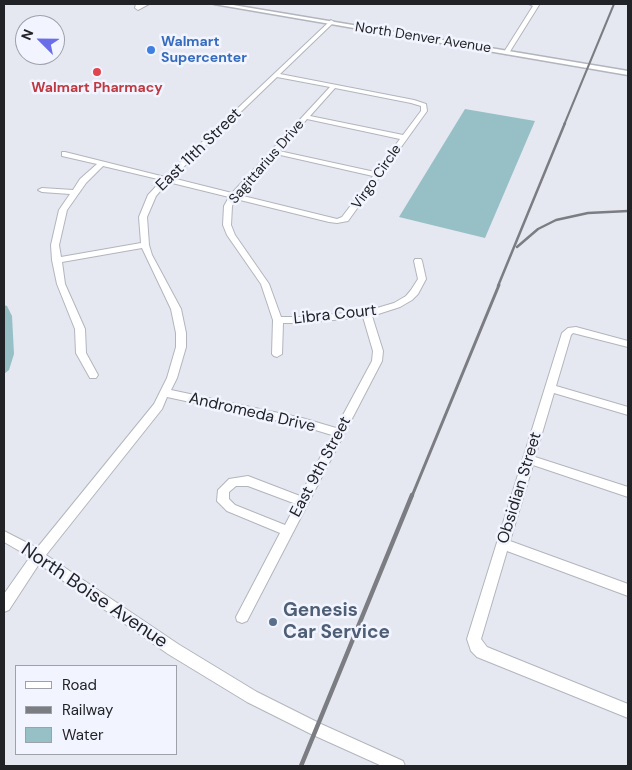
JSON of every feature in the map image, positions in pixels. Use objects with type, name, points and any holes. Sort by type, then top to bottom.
[{"type":"main road","name":"North Denver Avenue","points":[[217,4],[628,72]]},
{"type":"street","points":[[138,4],[138,8],[146,4]]},
{"type":"street","points":[[507,52],[534,4]]},
{"type":"street","name":"East 11th Street","points":[[4,606],[38,556],[158,406],[165,394],[177,362],[181,347],[176,309],[148,255],[142,227],[147,206],[152,196],[168,178],[331,22]]},
{"type":"street","name":"Virgo Circle","points":[[65,154],[168,178],[329,220],[341,220],[348,217],[424,111],[424,106],[412,101],[277,75]]},
{"type":"street","name":"Sagittarius Drive","points":[[278,354],[278,320],[265,284],[231,235],[227,225],[228,206],[234,196],[334,86]]},
{"type":"street","points":[[306,117],[405,138]]},
{"type":"street","points":[[275,152],[378,176]]},
{"type":"street","points":[[93,375],[81,352],[80,329],[60,284],[55,245],[63,210],[74,192],[102,163]]},
{"type":"street","points":[[42,190],[74,192]]},
{"type":"street","points":[[56,260],[145,244]]},
{"type":"street","name":"Libra Court","points":[[278,320],[302,320],[367,314],[397,305],[415,292],[422,278],[418,261]]},
{"type":"street","name":"East 9th Street","points":[[242,617],[377,360],[378,351],[367,314]]},
{"type":"street","name":"Obsidian Street","points":[[628,344],[571,330],[567,333],[474,639],[476,646],[482,652],[628,711]]},
{"type":"street","points":[[550,388],[628,411]]},
{"type":"street","name":"Andromeda Drive","points":[[165,394],[302,422],[339,433]]},
{"type":"street","points":[[529,460],[628,492]]},
{"type":"street","points":[[288,531],[231,508],[223,501],[224,490],[233,482],[248,481],[302,502]]},
{"type":"street","name":"North Boise Avenue","points":[[4,536],[38,556],[173,649],[245,693],[316,729],[398,766]]},
{"type":"street","points":[[503,544],[628,590]]},
{"type":"water","points":[[465,109],[535,121],[485,238],[399,217]]},
{"type":"waterway","points":[[4,308],[7,316],[9,354],[4,370]]},
{"type":"railway","points":[[564,125],[614,4]]},
{"type":"railway","points":[[498,286],[565,123]]},
{"type":"railway","points":[[517,247],[538,229],[556,220],[588,213],[628,211]]},
{"type":"railway","points":[[412,496],[499,285]]},
{"type":"railway","points":[[301,766],[412,495]]},
{"type":"place","name":"Walmart Supercenter","points":[[151,50]]},
{"type":"place","name":"Walmart Pharmacy","points":[[97,72]]},
{"type":"place","name":"Genesis Car Service","points":[[273,622]]}]
